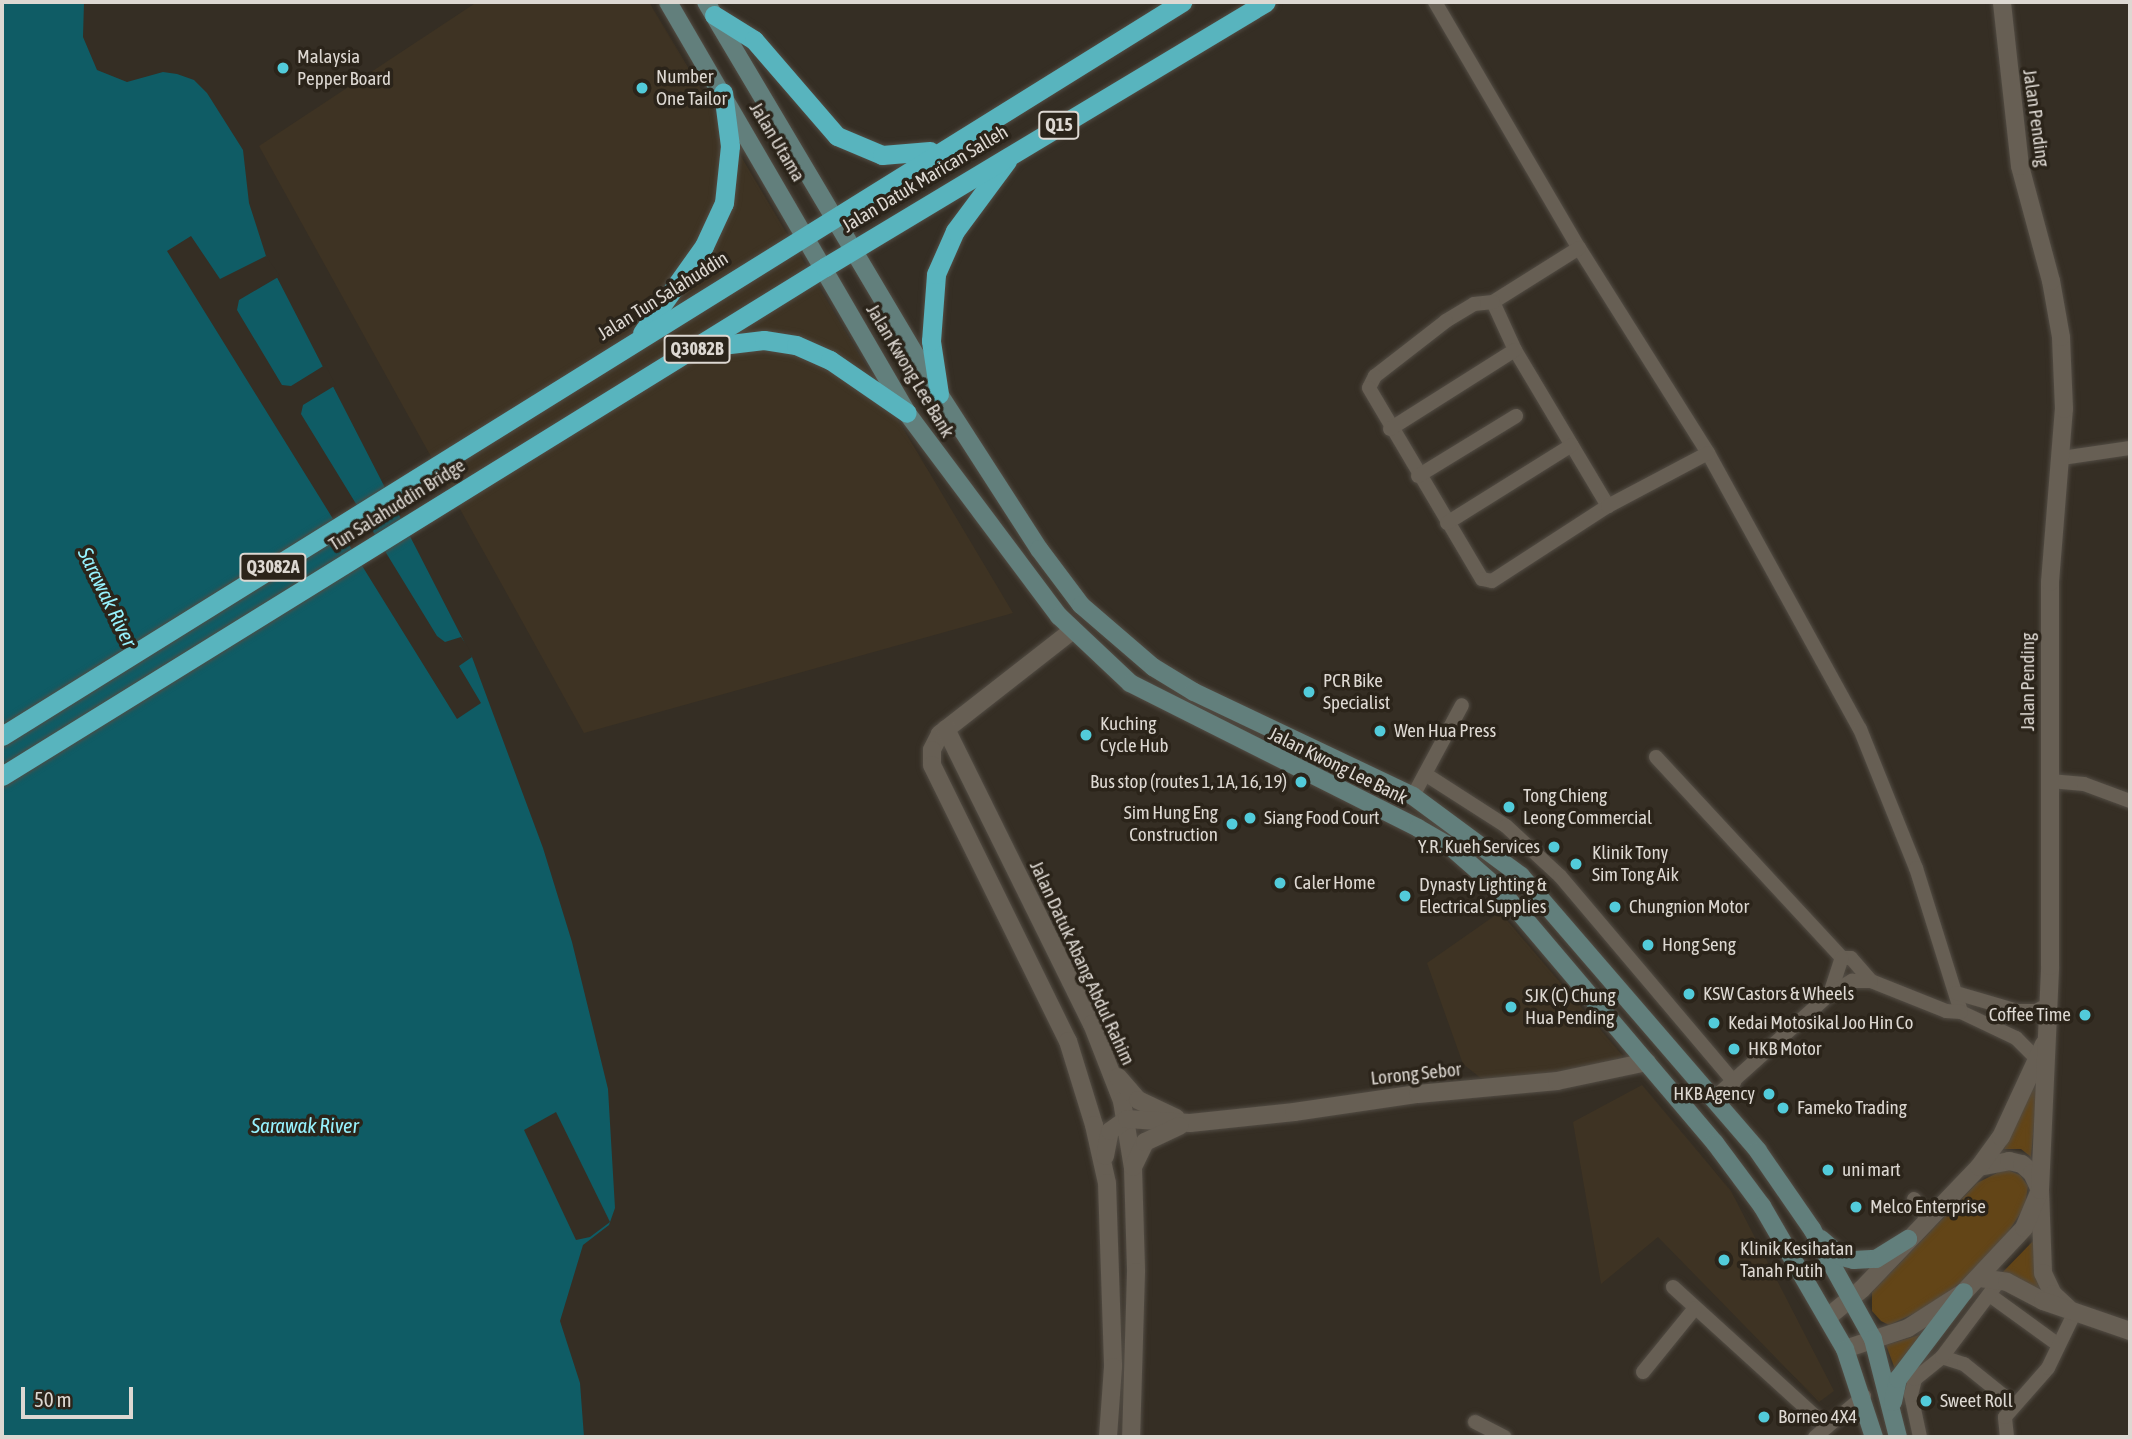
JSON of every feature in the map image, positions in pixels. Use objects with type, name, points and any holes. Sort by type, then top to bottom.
[{"type":"highway","name":"Jalan Datuk Marican Salleh","points":[[825,267],[1266,2]]},
{"type":"highway","name":"Jalan Datuk Marican Salleh","points":[[806,232],[950,145],[1169,5]]},
{"type":"highway","points":[[710,8],[754,40],[823,124],[851,144],[900,157],[950,145]]},
{"type":"highway","points":[[637,339],[704,246],[724,203],[730,146],[723,92]]},
{"type":"highway","points":[[939,394],[931,318],[939,263],[955,231],[1014,152]]},
{"type":"highway","name":"Jalan Tun Salahuddin","points":[[545,398],[806,232]]},
{"type":"highway","name":"Q3082B","points":[[698,348],[825,267]]},
{"type":"highway","points":[[698,348],[764,340],[796,345],[830,360],[907,413]]},
{"type":"highway","name":"Tun Salahuddin Bridge","points":[[2,776],[698,348]]},
{"type":"highway","name":"Tun Salahuddin Bridge","points":[[2,736],[545,398]]},
{"type":"main road","name":"Jalan Utama","points":[[668,2],[825,267]]},
{"type":"main road","name":"Jalan Utama","points":[[710,8],[854,250]]},
{"type":"main road","name":"Jalan Kwong Lee Bank","points":[[854,250],[939,394],[1039,549],[1082,605],[1127,649],[1194,692],[1413,796],[1521,876],[1758,1151],[1812,1229],[1850,1299]]},
{"type":"main road","name":"Jalan Kwong Lee Bank","points":[[825,267],[907,413],[973,506],[1073,630],[1130,683],[1452,848],[1502,892],[1647,1062],[1762,1206],[1828,1317]]},
{"type":"main road","points":[[1812,1229],[1842,1258],[1854,1261],[1876,1259],[1908,1239]]},
{"type":"main road","points":[[1893,1403],[1898,1379],[1964,1292]]},
{"type":"main road","points":[[1850,1299],[1873,1339],[1893,1403],[1898,1437]]},
{"type":"main road","points":[[1828,1317],[1845,1349],[1864,1396],[1874,1437]]},
{"type":"street","points":[[1435,2],[1579,248],[1708,453],[1865,738],[1916,868],[1961,1012]]},
{"type":"street","name":"Jalan Pending","points":[[1828,1317],[1850,1299],[1979,1167],[2001,1137],[2049,1035],[2050,582],[2062,457],[2061,337],[2051,281],[2020,166],[2002,2]]},
{"type":"street","points":[[1579,248],[1493,302],[1474,304],[1446,321],[1375,376],[1369,388],[1372,399],[1447,523],[1486,582],[1608,506],[1708,453]]},
{"type":"street","points":[[1493,302],[1515,350],[1608,506]]},
{"type":"street","points":[[1390,429],[1515,350]]},
{"type":"street","points":[[1419,476],[1516,416]]},
{"type":"street","points":[[1447,523],[1572,444]]},
{"type":"street","points":[[2062,457],[2130,448]]},
{"type":"street","points":[[1073,630],[946,729],[932,750],[932,765],[1068,1041],[1081,1077],[1104,1169],[1112,1320],[1108,1437]]},
{"type":"street","points":[[1413,796],[1462,705]]},
{"type":"street","name":"Jalan Datuk Abang Abdul Rahim","points":[[946,729],[1110,1067],[1126,1119],[1133,1168],[1136,1272],[1130,1437]]},
{"type":"street","points":[[1656,757],[1842,958],[1851,958],[1871,981]]},
{"type":"street","points":[[1426,774],[1506,826],[1560,876],[1734,1082]]},
{"type":"street","points":[[2050,781],[2084,783],[2130,801]]},
{"type":"street","points":[[1830,994],[1842,958]]},
{"type":"street","points":[[1714,1098],[1830,994],[1852,981],[1871,981],[1946,1012],[1961,1012],[2016,1038],[2037,1059]]},
{"type":"street","points":[[1956,993],[2018,1011],[2036,1011],[2049,1004]]},
{"type":"street","points":[[2049,1035],[2040,1190],[2043,1273],[2053,1294],[2073,1312]]},
{"type":"street","name":"Lorong Sebor","points":[[1190,1123],[1557,1081],[1647,1062]]},
{"type":"street","points":[[1110,1067],[1138,1100],[1190,1123]]},
{"type":"street","points":[[1104,1169],[1110,1131],[1126,1119],[1190,1123]]},
{"type":"street","points":[[1133,1168],[1145,1142],[1190,1123]]},
{"type":"street","points":[[1979,1167],[2008,1161],[2022,1164],[2040,1190]]},
{"type":"street","points":[[1845,1349],[1934,1315],[1964,1292],[2024,1228],[2040,1190]]},
{"type":"street","points":[[1914,1199],[1928,1220]]},
{"type":"street","points":[[1980,1278],[2057,1344]]},
{"type":"street","points":[[1673,1287],[1827,1427]]},
{"type":"street","points":[[1995,1289],[2130,1331]]},
{"type":"street","points":[[1920,1437],[1912,1386],[1920,1372],[1942,1357],[1995,1289]]},
{"type":"street","points":[[1643,1373],[1695,1308]]},
{"type":"street","points":[[2007,1437],[2004,1417],[2048,1368],[2073,1312]]},
{"type":"street","points":[[1942,1357],[1964,1364],[2015,1405]]},
{"type":"street","points":[[1815,1437],[1864,1396]]},
{"type":"street","points":[[1475,1422],[1504,1437]]},
{"type":"shaded area","points":[[477,2],[649,2],[1013,613],[584,733],[259,146]]},
{"type":"shaded area","name":"SJK (C) Chung Hua Pending","points":[[1500,912],[1623,1056],[1581,1077],[1482,1079],[1463,1064],[1427,963]]},
{"type":"shaded area","points":[[2038,1079],[2031,1157],[2021,1149],[2004,1149]]},
{"type":"shaded area","name":"Klinik Kesihatan Tanah Putih","points":[[1642,1085],[1731,1191],[1834,1391],[1819,1402],[1658,1237],[1601,1284],[1573,1122]]},
{"type":"shaded area","points":[[2005,1169],[2020,1175],[2028,1186],[2025,1206],[2007,1234],[1960,1283],[1926,1308],[1889,1325],[1881,1321],[1872,1311],[1872,1292],[1977,1183]]},
{"type":"shaded area","points":[[2034,1240],[2034,1265],[2043,1295],[2001,1274]]},
{"type":"shaded area","points":[[1926,1333],[1895,1369],[1886,1345]]},
{"type":"water","name":"Sarawak River","points":[[2,2],[84,2],[83,37],[97,70],[127,82],[163,72],[177,74],[194,80],[207,93],[243,150],[249,203],[266,256],[472,657],[543,848],[572,942],[608,1089],[615,1208],[609,1225],[583,1245],[560,1321],[580,1383],[584,1437],[2,1437]]},
{"type":"pier","points":[[191,236],[220,279],[266,256],[280,276],[239,300],[237,310],[282,385],[291,386],[325,365],[336,385],[303,405],[301,414],[437,636],[445,642],[461,637],[468,647],[472,657],[459,666],[481,703],[457,719],[167,251]]},
{"type":"pier","points":[[556,1112],[610,1222],[590,1237],[576,1240],[524,1130]]},
{"type":"place","name":"Malaysia Pepper Board","points":[[283,68]]},
{"type":"place","name":"Number One Tailor","points":[[642,88]]},
{"type":"place","name":"PCR Bike Specialist","points":[[1309,692]]},
{"type":"place","name":"Wen Hua Press","points":[[1380,731]]},
{"type":"place","name":"Kuching Cycle Hub","points":[[1086,735]]},
{"type":"place","name":"Bus stop (routes 1, 1A, 16, 19)","points":[[1301,782]]},
{"type":"place","name":"Tong Chieng Leong Commercial","points":[[1509,807]]},
{"type":"place","name":"Siang Food Court","points":[[1250,818]]},
{"type":"place","name":"Sim Hung Eng Construction","points":[[1232,824]]},
{"type":"place","name":"Y.R. Kueh Services","points":[[1554,847]]},
{"type":"place","name":"Klinik Tony Sim Tong Aik","points":[[1576,864]]},
{"type":"place","name":"Caler Home","points":[[1280,883]]},
{"type":"place","name":"Dynasty Lighting & Electrical Supplies","points":[[1405,896]]},
{"type":"place","name":"Chungnion Motor","points":[[1615,907]]},
{"type":"place","name":"Hong Seng","points":[[1648,945]]},
{"type":"place","name":"KSW Castors & Wheels","points":[[1689,994]]},
{"type":"place","name":"SJK (C) Chung Hua Pending","points":[[1511,1007]]},
{"type":"place","name":"Coffee Time","points":[[2085,1015]]},
{"type":"place","name":"Kedai Motosikal Joo Hin Co","points":[[1714,1023]]},
{"type":"place","name":"HKB Motor","points":[[1734,1049]]},
{"type":"place","name":"HKB Agency","points":[[1769,1094]]},
{"type":"place","name":"Fameko Trading","points":[[1783,1108]]},
{"type":"place","name":"uni mart","points":[[1828,1170]]},
{"type":"place","name":"Melco Enterprise","points":[[1856,1207]]},
{"type":"place","name":"Klinik Kesihatan Tanah Putih","points":[[1724,1260]]},
{"type":"place","name":"Sweet Roll","points":[[1926,1401]]},
{"type":"place","name":"Borneo 4X4","points":[[1764,1417]]}]
